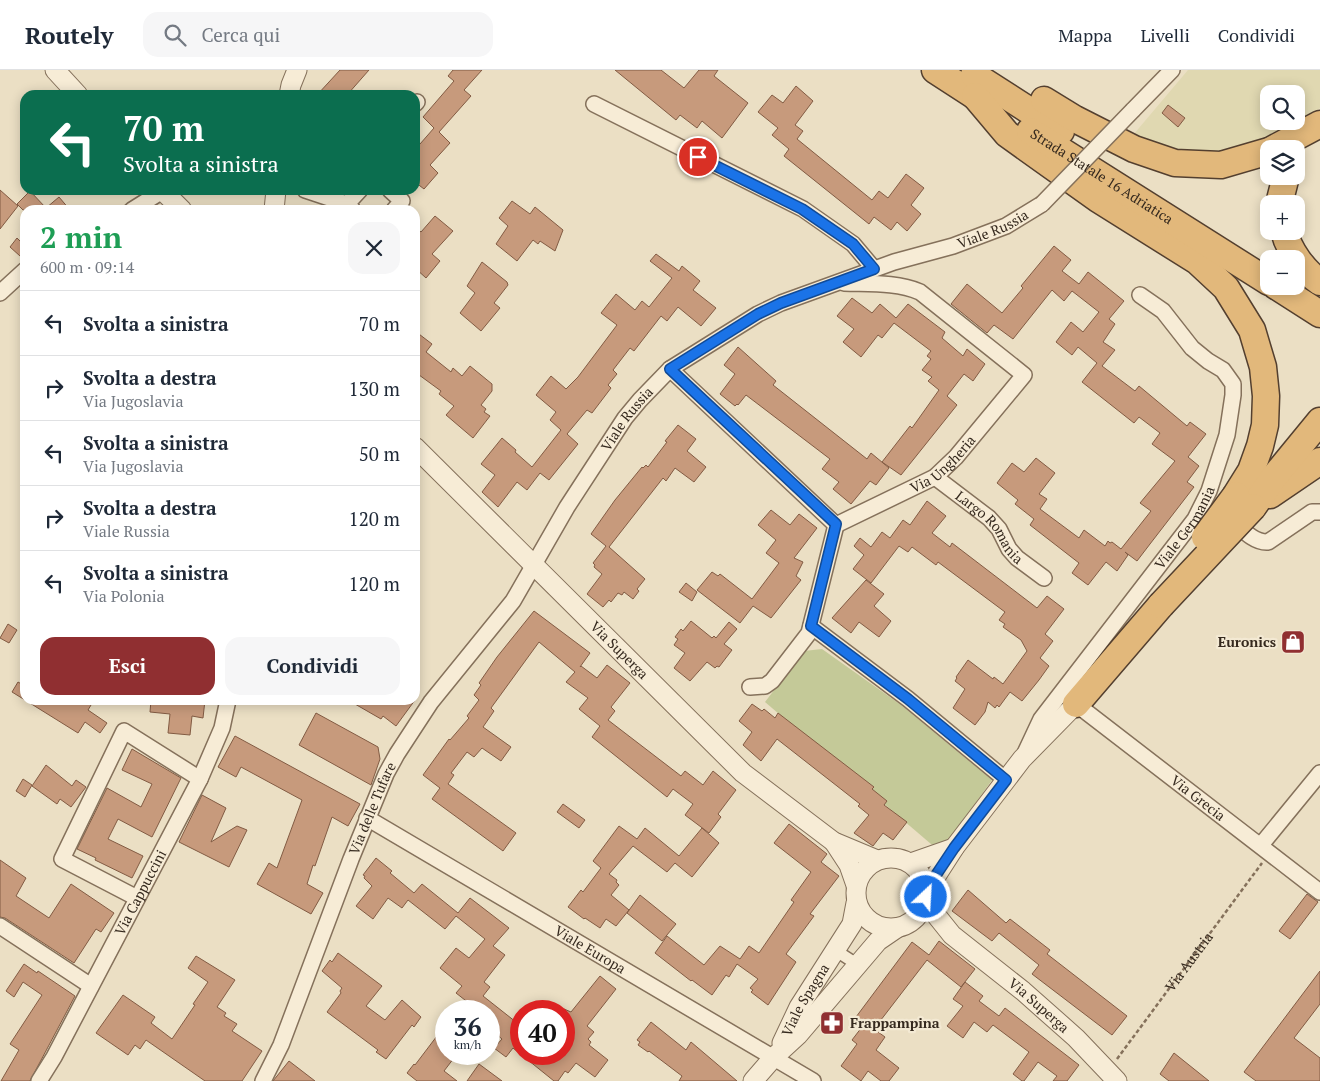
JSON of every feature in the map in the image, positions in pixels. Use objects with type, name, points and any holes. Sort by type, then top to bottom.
[{"type":"highway","name":"Strada Statale 16 Adriatica","points":[[935,70],[1260,276]]},
{"type":"highway","name":"Strada Statale 16 Adriatica","points":[[967,70],[1072,139],[1260,256]]},
{"type":"highway","points":[[994,70],[1074,119],[1134,148],[1175,163],[1221,165],[1260,154]]},
{"type":"highway","points":[[975,96],[1007,134],[1098,199],[1197,261],[1226,288],[1252,330],[1263,367],[1266,396],[1265,425],[1260,446],[1250,471],[1245,501]]},
{"type":"highway","points":[[1290,140],[1319,124]]},
{"type":"highway","points":[[1305,143],[1319,124]]},
{"type":"highway","points":[[1286,240],[1307,273],[1320,282]]},
{"type":"highway","points":[[1305,285],[1320,294]]},
{"type":"highway","points":[[1290,295],[1320,314]]},
{"type":"highway","points":[[1076,704],[1161,605],[1245,501],[1274,478],[1320,421]]},
{"type":"highway","points":[[1245,501],[1320,461]]},
{"type":"street","points":[[56,70],[74,90]]},
{"type":"street","name":"Viale Russia","points":[[533,566],[625,418],[670,369],[758,314],[781,303],[894,262],[953,246],[1006,226],[1042,204],[1172,70]]},
{"type":"street","points":[[594,104],[802,209],[853,244],[874,269]]},
{"type":"street","points":[[140,205],[155,195]]},
{"type":"street","points":[[168,195],[177,205]]},
{"type":"street","points":[[318,195],[345,205]]},
{"type":"street","points":[[395,195],[402,201],[398,205]]},
{"type":"street","points":[[0,293],[20,275]]},
{"type":"street","name":"Via Ungheria","points":[[836,524],[935,476],[956,457],[1024,375],[920,292],[898,286],[837,282]]},
{"type":"street","name":"Viale Germania","points":[[1022,760],[1041,719],[1196,519],[1227,435],[1233,384],[1223,370],[1192,348],[1163,311],[1140,295]]},
{"type":"street","points":[[670,369],[836,524],[811,626],[805,639],[772,682],[765,686],[750,687]]},
{"type":"street","name":"Via Superga","points":[[420,452],[743,773],[834,842],[878,860]]},
{"type":"street","name":"Largo Romania","points":[[935,476],[989,518],[999,529],[1009,549],[1017,558],[1044,578]]},
{"type":"street","points":[[1205,498],[1256,540],[1263,542],[1268,542],[1312,512],[1320,512]]},
{"type":"street","name":"Via delle Tufare","points":[[263,1081],[281,1045],[367,818],[386,774],[431,702],[513,601],[533,566]]},
{"type":"street","points":[[811,626],[908,699],[1006,780]]},
{"type":"street","name":"Viale Germania","points":[[926,893],[954,848],[1006,780],[1022,760],[1076,704]]},
{"type":"street","name":"Via Grecia","points":[[1076,704],[1320,892]]},
{"type":"street","name":"Via Cappuccini","points":[[39,1081],[92,986],[200,779],[222,728],[227,705]]},
{"type":"street","points":[[138,898],[62,859],[124,731],[200,779]]},
{"type":"street","points":[[1265,849],[1320,773]]},
{"type":"street","name":"Viale Europa","points":[[367,818],[775,1056],[813,1081]]},
{"type":"street","name":"Via Superga","points":[[834,842],[849,865],[856,894]]},
{"type":"street","points":[[911,864],[954,848]]},
{"type":"street","points":[[889,858],[900,859],[911,864],[923,877],[926,893],[923,908],[917,917],[900,927],[887,929],[869,922],[863,915],[856,894],[863,872],[878,860],[889,858]]},
{"type":"street","name":"Via Superga","points":[[926,893],[932,910],[952,935],[1023,991],[1076,1038],[1109,1077]]},
{"type":"street","name":"Viale Spagna","points":[[775,1056],[799,1006],[852,924],[856,894]]},
{"type":"street","points":[[0,926],[92,986]]},
{"type":"street","name":"Via Superga","points":[[900,927],[925,927],[952,935]]},
{"type":"street","name":"Viale Spagna","points":[[753,1081],[775,1056],[798,1035],[878,941],[900,927]]},
{"type":"street","name":"Viale Spagna","points":[[835,950],[858,965]]},
{"type":"path","name":"Via Austria","points":[[1109,1077],[1265,849]]},
{"type":"shaded area","points":[[1188,70],[1320,70],[1320,108],[1305,119],[1305,85],[1260,85],[1260,130],[1291,130],[1278,140],[1260,140],[1260,149],[1221,159],[1128,141]]},
{"type":"green space","points":[[822,649],[901,705],[992,780],[944,847],[938,850],[765,702],[804,651]]},
{"type":"building","points":[[340,70],[369,70],[351,90],[322,90]]},
{"type":"building","points":[[453,70],[482,70],[464,90],[471,96],[439,132],[450,143],[430,165],[438,173],[424,189],[420,186],[420,144],[434,128],[423,117],[454,81],[448,76]]},
{"type":"building","points":[[615,70],[661,70],[684,88],[699,70],[718,70],[714,76],[748,103],[722,138],[702,121],[697,128],[680,115],[676,120]]},
{"type":"building","points":[[796,86],[813,101],[795,125],[803,131],[797,139],[872,200],[879,191],[888,198],[906,174],[924,188],[911,205],[921,214],[907,231],[897,222],[891,230],[874,217],[869,224],[784,156],[789,149],[772,135],[778,128],[758,112],[772,95],[783,103]]},
{"type":"building","points":[[1168,105],[1185,118],[1178,127],[1162,113]]},
{"type":"building","points":[[0,190],[18,206],[0,229]]},
{"type":"building","points":[[26,195],[34,195],[43,205],[20,205],[20,207],[17,204]]},
{"type":"building","points":[[59,197],[66,205],[50,205]]},
{"type":"building","points":[[512,201],[530,214],[535,207],[563,230],[555,251],[540,241],[538,244],[533,240],[517,261],[496,244],[508,226],[499,218]]},
{"type":"building","points":[[435,216],[453,231],[432,254],[440,261],[426,278],[420,273],[421,232]]},
{"type":"building","points":[[17,238],[20,241],[20,256],[10,247]]},
{"type":"building","points":[[1054,246],[1071,260],[1062,271],[1079,284],[1088,272],[1124,301],[1109,319],[1115,324],[1103,342],[1115,350],[1102,366],[1135,391],[1139,386],[1187,426],[1190,422],[1206,434],[1188,457],[1199,466],[1187,482],[1194,487],[1137,561],[1125,552],[1128,555],[1117,571],[1106,562],[1088,585],[1072,573],[1079,563],[1030,525],[1034,519],[1015,504],[1018,500],[997,483],[1012,463],[1024,472],[1036,458],[1055,473],[1039,494],[1047,499],[1040,509],[1079,538],[1084,530],[1105,546],[1108,541],[1121,549],[1151,511],[1140,503],[1175,461],[1152,444],[1160,433],[1139,417],[1134,423],[1082,382],[1097,363],[1078,347],[1072,355],[1056,342],[1071,322],[1083,332],[1099,312],[1072,291],[1064,301],[1052,290],[1013,339],[994,325],[987,333],[951,304],[967,284],[1002,313],[1023,288],[1021,286]]},
{"type":"building","points":[[656,254],[679,271],[682,266],[700,281],[693,290],[716,308],[701,326],[678,307],[667,321],[661,316],[634,351],[630,348],[613,370],[617,374],[608,385],[611,388],[592,413],[587,410],[567,434],[578,444],[549,480],[540,473],[527,490],[517,482],[498,507],[482,492],[495,475],[481,464],[502,438],[532,467],[561,430],[550,420],[556,412],[536,395],[551,376],[566,389],[578,377],[617,325],[601,313],[616,294],[635,310],[642,301],[649,307],[672,278],[650,261]]},
{"type":"building","points":[[482,262],[507,282],[508,285],[494,303],[500,308],[481,331],[460,313],[475,293],[467,286]]},
{"type":"building","points":[[852,298],[872,313],[880,304],[896,318],[908,304],[945,332],[942,338],[963,356],[967,349],[985,364],[973,381],[964,374],[947,396],[957,405],[901,475],[882,462],[910,426],[912,428],[939,390],[928,381],[932,377],[922,370],[931,359],[927,356],[931,351],[894,323],[882,338],[878,335],[861,357],[843,342],[854,329],[837,316]]},
{"type":"building","points":[[420,335],[432,344],[426,352],[451,372],[453,368],[462,376],[470,366],[492,384],[492,391],[481,405],[486,409],[484,412],[490,416],[473,438],[446,415],[454,406],[439,394],[441,391],[420,376]]},
{"type":"building","points":[[738,347],[776,381],[773,385],[867,459],[871,453],[889,468],[876,485],[870,481],[851,504],[833,489],[839,482],[822,469],[830,459],[746,395],[735,406],[720,394],[735,374],[724,365]]},
{"type":"building","points":[[678,425],[696,439],[687,451],[706,467],[694,482],[675,468],[666,481],[663,478],[609,547],[645,579],[637,589],[639,591],[633,599],[624,592],[622,595],[618,593],[611,602],[609,600],[603,607],[587,594],[602,574],[594,567],[593,563],[606,546],[591,534],[642,467],[646,465],[648,467]]},
{"type":"building","points":[[927,501],[946,516],[932,533],[950,547],[952,543],[1037,608],[1047,596],[1064,609],[1045,634],[1053,641],[1040,658],[1049,666],[1039,680],[1022,701],[1010,692],[999,707],[997,705],[995,708],[988,702],[985,712],[975,725],[953,708],[965,689],[955,681],[956,677],[968,660],[993,679],[994,677],[1003,684],[1027,651],[1021,640],[1003,627],[1005,624],[999,620],[1005,612],[938,562],[936,565],[912,547],[908,552],[899,546],[871,583],[853,569],[864,555],[854,546],[860,538],[871,547],[882,532],[890,538],[903,520],[910,525]]},
{"type":"building","points":[[771,510],[790,525],[799,514],[817,528],[794,558],[803,562],[796,576],[801,580],[771,618],[753,606],[740,623],[697,590],[712,572],[718,576],[720,574],[752,599],[779,563],[766,553],[776,540],[758,525]]},
{"type":"building","points":[[866,580],[884,594],[874,606],[891,621],[879,637],[859,622],[851,633],[832,618]]},
{"type":"building","points":[[686,583],[697,592],[692,601],[679,592]]},
{"type":"building","points":[[534,611],[590,653],[580,667],[597,678],[607,665],[630,683],[611,707],[615,711],[608,720],[681,776],[685,771],[703,785],[713,771],[736,790],[718,814],[721,817],[709,833],[685,815],[693,804],[673,789],[667,797],[592,737],[600,726],[579,709],[588,698],[566,682],[575,672],[539,642],[491,708],[494,711],[483,727],[511,747],[501,761],[482,748],[474,757],[467,752],[451,773],[454,775],[448,784],[516,833],[503,851],[432,799],[440,788],[423,775],[449,739],[469,718],[467,716],[479,700],[474,695],[481,685],[479,683]]},
{"type":"building","points":[[691,621],[712,638],[714,636],[716,638],[729,622],[737,629],[724,644],[732,650],[719,667],[715,668],[707,662],[690,681],[674,668],[685,653],[674,645],[678,639],[675,637]]},
{"type":"building","points":[[8,624],[17,630],[9,643],[0,638]]},
{"type":"building","points":[[18,682],[20,683],[20,697],[12,692]]},
{"type":"building","points":[[752,704],[762,711],[764,709],[775,718],[778,713],[874,787],[872,789],[887,801],[884,805],[907,822],[893,840],[883,833],[873,846],[854,833],[869,815],[858,806],[860,804],[777,739],[761,761],[743,745],[752,732],[739,721]]},
{"type":"building","points":[[33,705],[91,705],[88,710],[107,723],[100,733],[85,722],[78,733]]},
{"type":"building","points":[[151,705],[204,705],[203,718],[192,716],[190,735],[168,733],[170,714],[150,712]]},
{"type":"building","points":[[357,705],[411,705],[396,726],[383,716],[381,719]]},
{"type":"building","points":[[316,713],[378,747],[380,759],[371,785],[299,745]]},
{"type":"building","points":[[235,736],[360,804],[348,826],[332,817],[307,884],[323,893],[311,914],[257,884],[269,863],[277,868],[302,800],[241,767],[236,777],[218,767]]},
{"type":"building","points":[[132,749],[181,778],[152,837],[118,819],[108,839],[143,856],[132,878],[77,849],[107,788],[141,807],[152,784],[122,770]]},
{"type":"building","points":[[46,765],[72,786],[76,780],[86,787],[71,807],[60,799],[57,804],[32,786]]},
{"type":"building","points":[[23,779],[32,785],[25,797],[16,791]]},
{"type":"building","points":[[202,795],[226,808],[211,842],[237,826],[247,830],[229,867],[179,842]]},
{"type":"building","points":[[563,804],[585,820],[579,828],[557,812]]},
{"type":"building","points":[[789,824],[827,854],[821,862],[839,876],[810,914],[814,916],[786,954],[796,962],[768,1005],[751,992],[753,990],[750,988],[758,979],[737,964],[729,977],[726,975],[712,995],[655,953],[667,936],[704,965],[720,946],[740,959],[749,946],[759,953],[794,902],[791,900],[811,872],[774,843]]},
{"type":"building","points":[[619,826],[637,839],[645,828],[679,856],[702,828],[719,843],[692,877],[675,863],[667,872],[633,846],[609,874],[617,880],[616,882],[619,885],[611,895],[629,910],[616,926],[606,919],[600,928],[568,907],[581,890],[583,892],[601,868],[593,861]]},
{"type":"building","points":[[376,858],[392,871],[390,873],[414,893],[422,884],[458,913],[470,898],[509,928],[493,946],[505,955],[484,982],[490,987],[483,996],[488,1000],[465,1000],[456,993],[462,986],[440,968],[456,948],[469,958],[485,939],[456,916],[445,929],[408,900],[402,908],[388,898],[373,919],[356,906],[372,886],[363,875]]},
{"type":"building","points":[[0,860],[26,878],[16,896],[49,918],[71,884],[114,913],[101,932],[96,929],[74,963],[5,918],[0,917]]},
{"type":"building","points":[[968,890],[1006,923],[1010,919],[1050,950],[1047,954],[1127,1016],[1112,1035],[1032,974],[1039,965],[999,933],[992,941],[952,911]]},
{"type":"building","points":[[1307,894],[1318,902],[1290,939],[1279,931]]},
{"type":"building","points":[[640,895],[676,924],[662,941],[627,913]]},
{"type":"building","points":[[939,941],[975,969],[961,987],[927,960],[874,1029],[885,1037],[876,1050],[899,1068],[889,1081],[881,1081],[868,1071],[861,1081],[841,1066],[857,1044],[852,1040],[865,1023],[856,1017],[912,942],[929,955]]},
{"type":"building","points":[[338,953],[382,986],[366,1006],[385,1020],[402,1000],[421,1017],[414,1027],[412,1025],[386,1059],[376,1052],[378,1050],[327,1012],[341,993],[342,988],[322,971]]},
{"type":"building","points":[[196,956],[235,980],[217,1007],[226,1013],[224,1016],[237,1024],[232,1031],[262,1051],[242,1081],[205,1081],[146,1040],[140,1049],[135,1045],[128,1055],[96,1033],[123,995],[155,1017],[151,1023],[172,1039],[208,982],[188,968]]},
{"type":"building","points":[[24,964],[37,973],[38,971],[75,996],[30,1081],[1,1081],[19,1050],[10,1044],[42,995],[23,982],[14,997],[6,991]]},
{"type":"building","points":[[1320,971],[1320,1004],[1294,1038],[1320,1058],[1320,1081],[1256,1081],[1244,1072]]},
{"type":"building","points":[[600,976],[616,989],[587,1026],[594,1032],[588,1039],[591,1042],[589,1045],[608,1060],[595,1077],[576,1063],[575,1064],[575,1007]]},
{"type":"building","points":[[965,982],[983,996],[979,1001],[999,1016],[1005,1008],[1079,1065],[1067,1081],[1053,1081],[1057,1076],[1038,1062],[1024,1081],[1022,1081],[1013,1074],[1029,1052],[993,1025],[987,1032],[974,1022],[963,1038],[947,1026],[963,1006],[953,999]]},
{"type":"building","points":[[500,1009],[510,1017],[510,1052],[506,1057],[500,1052],[500,1041],[502,1039],[500,1037]]},
{"type":"building","points":[[651,1022],[686,1050],[691,1042],[737,1081],[679,1081],[682,1076],[638,1045],[640,1042],[637,1040]]},
{"type":"building","points":[[435,1039],[435,1065],[449,1065],[444,1071],[457,1081],[417,1081],[407,1073]]},
{"type":"building","points":[[1174,1053],[1209,1081],[1169,1081],[1160,1074]]},
{"type":"building","points":[[289,1061],[315,1081],[273,1081]]},
{"type":"building","points":[[478,1065],[480,1065],[502,1081],[467,1081]]},
{"type":"building","points":[[534,1065],[574,1065],[568,1073],[565,1071],[558,1081],[554,1081]]},
{"type":"place","name":"Euronics","points":[[1293,642]]},
{"type":"place","name":"Frappampina","points":[[832,1023]]},
{"type":"route","points":[[698,157],[802,209],[853,244],[874,269],[781,303],[758,314],[670,369],[836,524],[811,626],[908,699],[1006,780],[954,848],[926,890],[926,897]]}]
